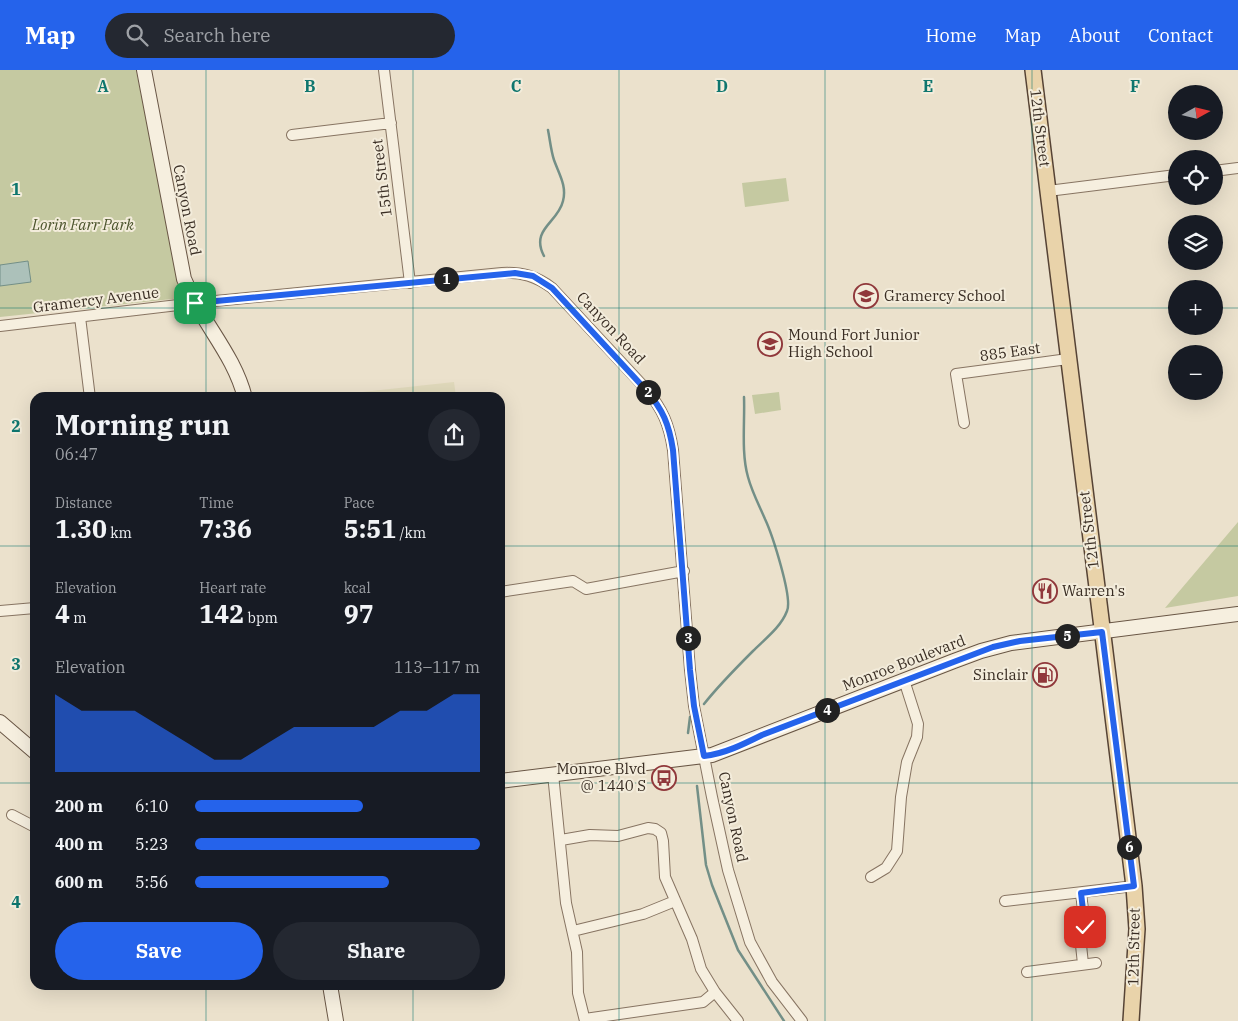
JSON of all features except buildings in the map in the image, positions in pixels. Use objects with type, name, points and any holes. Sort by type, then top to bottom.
[{"type":"main road","name":"Canyon Road","points":[[144,70],[184,279],[195,303]]},
{"type":"main road","name":"12th Street","points":[[1033,70],[1134,886],[1137,929],[1131,1021]]},
{"type":"main road","points":[[195,303],[229,358],[242,384],[244,392]]},
{"type":"main road","name":"Monroe Boulevard","points":[[505,780],[712,755],[993,647],[1020,641],[1238,614]]},
{"type":"main road","points":[[0,722],[30,748]]},
{"type":"main road","points":[[331,990],[336,1021]]},
{"type":"street","name":"15th Street","points":[[384,70],[410,282]]},
{"type":"street","points":[[292,135],[391,123]]},
{"type":"street","points":[[1223,169],[1238,168]]},
{"type":"street","points":[[1048,191],[1168,176]]},
{"type":"street","name":"Canyon Road","points":[[195,303],[502,273],[525,274],[543,281],[565,302],[646,390],[663,411],[670,432],[684,572],[694,706],[728,870],[750,942],[772,982],[802,1021]]},
{"type":"street","name":"Gramercy Avenue","points":[[0,326],[195,303]]},
{"type":"street","points":[[80,317],[89,392]]},
{"type":"street","name":"885 East","points":[[964,422],[956,374],[1068,359]]},
{"type":"street","points":[[505,591],[573,581],[586,589],[684,572]]},
{"type":"street","points":[[0,611],[30,608]]},
{"type":"street","points":[[871,877],[886,868],[897,851],[906,762],[917,737],[918,724],[904,680]]},
{"type":"street","points":[[553,774],[566,903],[577,952],[578,993],[585,1020],[703,1002],[714,992]]},
{"type":"street","points":[[12,815],[30,824]]},
{"type":"street","points":[[561,840],[590,835],[618,836],[648,828],[655,829],[661,833],[665,876],[692,939],[701,969],[714,992],[738,1021]]},
{"type":"street","points":[[1005,901],[1134,886]]},
{"type":"street","points":[[1081,893],[1085,927],[1081,945],[1083,964]]},
{"type":"street","points":[[572,931],[643,914],[675,901]]},
{"type":"street","points":[[1027,972],[1096,963]]},
{"type":"shaded area","points":[[454,382],[455,392],[362,392]]},
{"type":"green space","name":"Lorin Farr Park","points":[[0,70],[136,70],[182,298],[0,317]]},
{"type":"green space","points":[[786,178],[789,201],[745,207],[742,183]]},
{"type":"green space","points":[[779,392],[781,410],[755,414],[752,395]]},
{"type":"green space","points":[[1238,522],[1238,596],[1165,608]]},
{"type":"water","points":[[28,261],[31,282],[0,286],[0,265]]},
{"type":"waterway","points":[[544,256],[540,239],[546,227],[560,209],[564,196],[563,185],[553,157],[548,130]]},
{"type":"waterway","points":[[704,704],[777,628],[787,611],[788,604],[785,580],[777,551],[746,468],[744,397]]},
{"type":"waterway","points":[[688,733],[690,717]]},
{"type":"waterway","points":[[697,786],[706,865],[712,885],[738,950],[784,1021]]},
{"type":"place","name":"Gramercy School","points":[[866,296]]},
{"type":"place","name":"Mound Fort Junior High School","points":[[770,344]]},
{"type":"place","name":"Warren's","points":[[1045,591]]},
{"type":"place","name":"Sinclair","points":[[1045,675]]},
{"type":"place","name":"Monroe Blvd @ 1440 S","points":[[664,778]]},
{"type":"route","points":[[195,303],[515,273],[533,276],[552,288],[646,390],[663,411],[667,421],[673,450],[684,572],[690,670],[694,706],[704,756],[747,743],[762,735],[993,647],[1020,641],[1102,632],[1134,886],[1081,893],[1085,927]]}]
